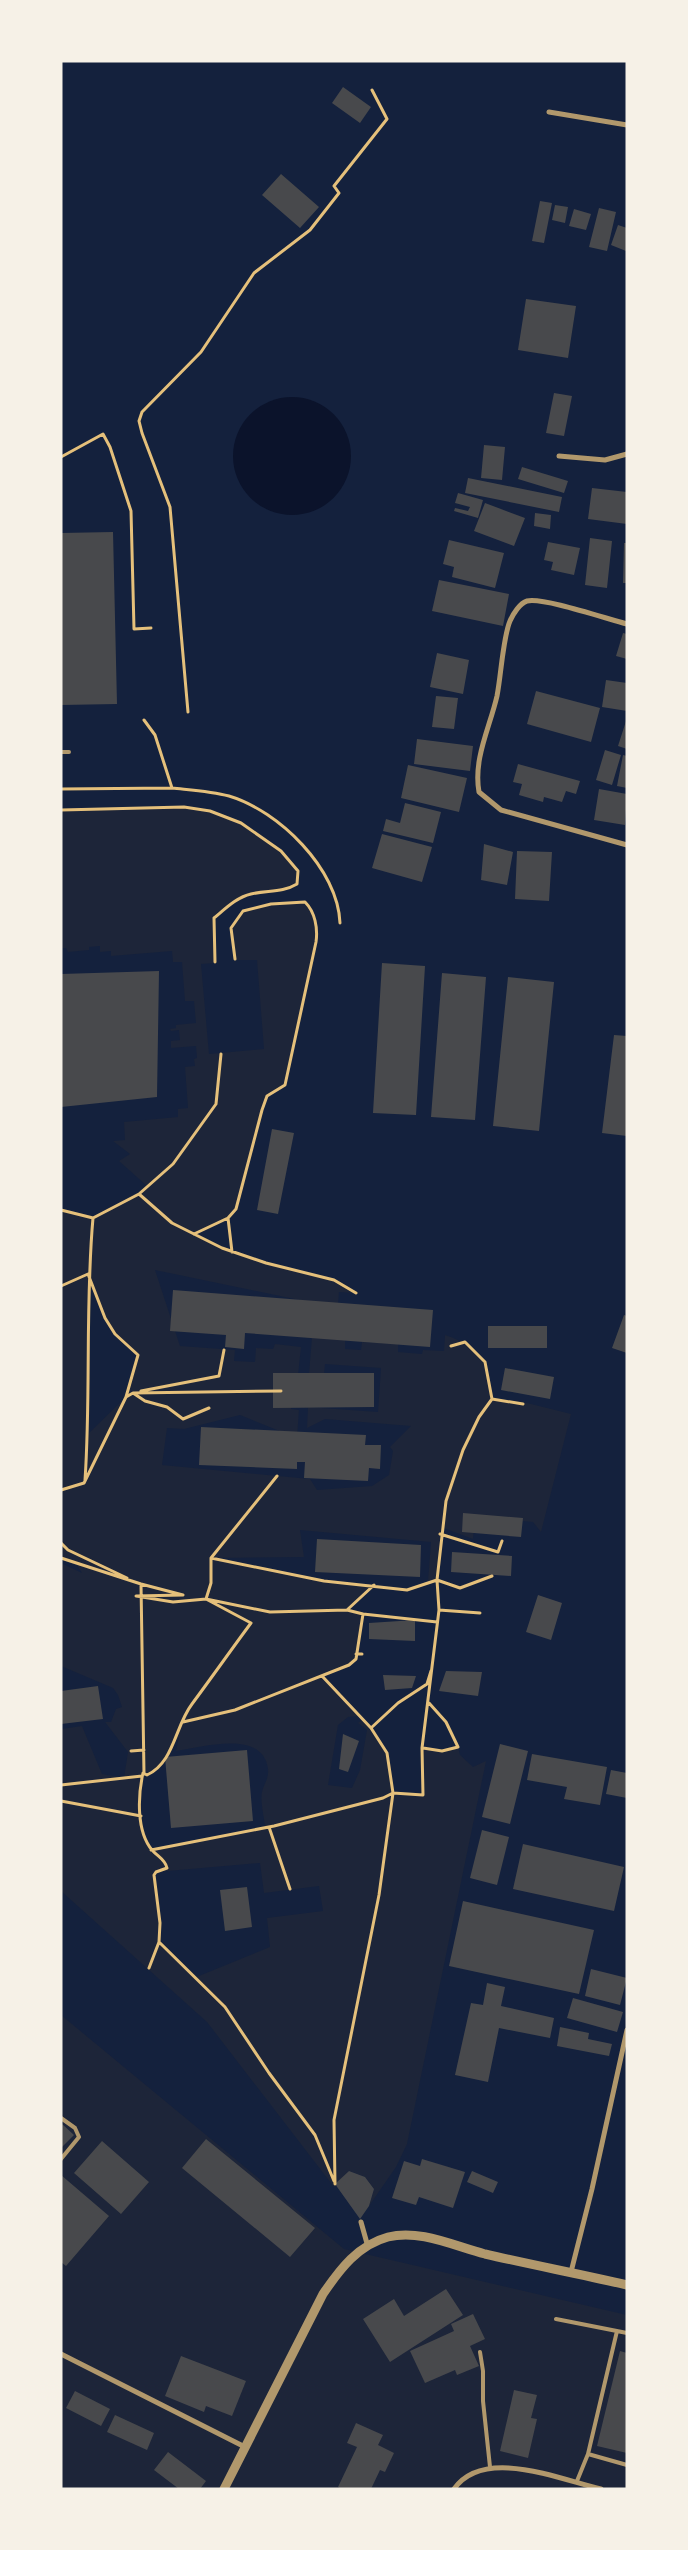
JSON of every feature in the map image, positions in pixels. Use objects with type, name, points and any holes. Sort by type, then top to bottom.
[{"type":"street","points":[[549,112],[627,125]]},
{"type":"street","points":[[559,456],[605,460],[627,454]]},
{"type":"street","points":[[627,624],[546,603],[527,601],[520,605],[510,622],[496,696],[478,765],[477,780],[479,792],[501,810],[627,845]]},
{"type":"street","points":[[571,2272],[592,2189],[627,2030]]},
{"type":"street","points":[[361,2222],[368,2246]]},
{"type":"street","points":[[224,2489],[323,2294],[341,2268],[368,2246],[387,2238],[402,2235],[418,2236],[485,2254],[627,2286]]},
{"type":"street","points":[[61,2354],[245,2447]]},
{"type":"street","points":[[454,2489],[462,2478],[490,2467],[509,2467],[577,2481],[601,2489]]},
{"type":"lane","points":[[61,752],[69,752]]},
{"type":"lane","points":[[61,2118],[75,2128],[80,2137],[61,2159]]},
{"type":"lane","points":[[556,2319],[627,2333]]},
{"type":"lane","points":[[577,2481],[588,2454],[617,2331]]},
{"type":"lane","points":[[480,2352],[490,2467]]},
{"type":"lane","points":[[588,2454],[627,2465]]},
{"type":"path","points":[[188,712],[170,507],[139,421],[142,412],[201,352],[254,274],[310,230],[339,193],[334,186],[387,119],[372,90]]},
{"type":"path","points":[[61,457],[103,434],[110,447],[131,510],[134,629],[150,628]]},
{"type":"path","points":[[144,720],[155,735],[172,788]]},
{"type":"path","points":[[61,789],[172,788],[229,796],[251,805],[276,822],[301,844],[320,868],[339,907],[340,923]]},
{"type":"path","points":[[61,810],[184,808],[210,811],[241,823],[281,851],[298,871],[297,884],[286,890],[250,894],[229,905],[214,918],[215,962]]},
{"type":"path","points":[[194,1234],[228,1218],[236,1209],[268,1096],[285,1085],[316,942],[317,929],[310,906],[305,902],[271,904],[244,911],[232,928],[235,960]]},
{"type":"path","points":[[61,1210],[93,1218],[139,1194],[173,1164],[216,1104],[221,1054]]},
{"type":"path","points":[[139,1194],[172,1223],[232,1252],[266,1263],[334,1280],[356,1293]]},
{"type":"path","points":[[84,1483],[88,1438],[88,1274],[93,1218]]},
{"type":"path","points":[[228,1218],[232,1252]]},
{"type":"path","points":[[61,1286],[88,1274]]},
{"type":"path","points":[[61,1490],[84,1483],[126,1397],[138,1355],[115,1334],[105,1318],[88,1274]]},
{"type":"path","points":[[151,1850],[269,1827],[383,1798],[393,1793],[423,1795],[422,1748],[438,1622],[439,1610],[436,1580],[440,1534],[452,1477],[479,1417],[492,1399],[485,1362],[465,1342],[451,1346]]},
{"type":"path","points":[[126,1397],[133,1393],[219,1376],[224,1350]]},
{"type":"path","points":[[133,1393],[281,1392]]},
{"type":"path","points":[[133,1393],[145,1401],[167,1407],[183,1419],[209,1408]]},
{"type":"path","points":[[492,1399],[523,1404]]},
{"type":"path","points":[[206,1599],[211,1582],[210,1558],[277,1476]]},
{"type":"path","points":[[440,1534],[498,1552],[502,1541]]},
{"type":"path","points":[[61,1543],[68,1550],[141,1584]]},
{"type":"path","points":[[61,1558],[141,1584],[183,1595],[136,1596],[173,1602],[206,1599],[270,1612],[347,1610],[362,1614],[438,1622]]},
{"type":"path","points":[[210,1558],[324,1581],[407,1590],[436,1580],[460,1588],[492,1576]]},
{"type":"path","points":[[141,1584],[144,1750],[143,1775],[139,1790],[141,1816],[151,1850],[165,1862],[167,1868],[156,1872],[154,1875],[160,1923],[159,1942],[149,1968]]},
{"type":"path","points":[[347,1610],[374,1585]]},
{"type":"path","points":[[61,1785],[143,1775],[156,1771],[164,1761],[190,1706],[251,1623],[206,1599]]},
{"type":"path","points":[[439,1610],[480,1613]]},
{"type":"path","points":[[182,1722],[235,1710],[349,1665],[356,1659],[362,1614]]},
{"type":"path","points":[[356,1654],[362,1654]]},
{"type":"path","points":[[371,1728],[398,1703],[427,1684],[434,1662]]},
{"type":"path","points":[[159,1942],[225,2007],[269,2073],[315,2135],[335,2184],[334,2120],[379,1895],[393,1793],[387,1753],[371,1728],[322,1676]]},
{"type":"path","points":[[422,1748],[442,1752],[458,1747],[446,1722],[429,1703]]},
{"type":"path","points":[[131,1752],[144,1750]]},
{"type":"path","points":[[61,1801],[141,1816]]},
{"type":"path","points":[[269,1827],[290,1889]]},
{"type":"shaded area","points":[[292,397],[315,401],[334,414],[347,433],[351,456],[347,479],[334,498],[315,511],[292,515],[269,511],[250,498],[237,479],[233,456],[237,433],[250,414],[269,401]]},
{"type":"shaded area","points":[[184,807],[218,814],[247,827],[261,836],[274,846],[298,871],[297,884],[280,890],[257,893],[241,898],[214,918],[215,963],[201,964],[209,1054],[264,1049],[257,960],[236,960],[231,928],[243,911],[271,904],[305,902],[310,906],[317,929],[285,1085],[267,1096],[236,1209],[228,1218],[195,1234],[222,1248],[334,1280],[356,1293],[339,1292],[338,1305],[304,1301],[155,1270],[180,1346],[235,1350],[234,1361],[255,1362],[256,1348],[273,1349],[275,1344],[301,1347],[297,1385],[291,1409],[299,1410],[297,1438],[240,1415],[184,1429],[167,1428],[162,1465],[310,1479],[317,1490],[372,1486],[389,1475],[393,1451],[390,1447],[411,1426],[325,1419],[307,1428],[308,1407],[378,1412],[381,1368],[325,1364],[324,1375],[309,1374],[312,1337],[345,1340],[345,1349],[361,1350],[362,1342],[398,1344],[398,1352],[422,1354],[423,1350],[444,1351],[445,1335],[468,1345],[476,1351],[485,1365],[492,1399],[523,1402],[571,1414],[541,1532],[533,1522],[475,1517],[473,1539],[441,1527],[437,1580],[428,1581],[431,1542],[300,1530],[304,1557],[214,1558],[324,1581],[374,1585],[347,1610],[363,1614],[356,1659],[349,1665],[322,1676],[360,1716],[348,1717],[338,1725],[328,1785],[352,1788],[360,1770],[367,1730],[358,1723],[363,1719],[387,1753],[393,1793],[423,1795],[422,1748],[442,1751],[458,1747],[460,1755],[473,1767],[486,1761],[407,2144],[396,2167],[369,2206],[374,2189],[365,2177],[349,2171],[334,2187],[207,2022],[61,1891],[61,1729],[82,1726],[102,1774],[124,1778],[128,1752],[105,1722],[111,1722],[116,1709],[122,1707],[118,1695],[113,1688],[61,1666],[61,1563],[82,1573],[75,1562],[61,1558],[61,1209],[93,1216],[139,1193],[147,1186],[119,1161],[130,1154],[113,1141],[125,1140],[124,1122],[178,1117],[178,1109],[188,1108],[185,1067],[195,1066],[194,1059],[197,1058],[196,1046],[171,1048],[171,1041],[180,1040],[179,1030],[171,1031],[170,1029],[176,1028],[176,1025],[196,1023],[194,1001],[185,1001],[182,962],[173,962],[172,951],[111,956],[111,951],[100,952],[100,946],[89,947],[89,950],[68,952],[66,948],[61,948],[61,810]],"holes":[[[88,1277],[105,1318],[115,1334],[138,1355],[126,1397],[88,1434]],[[179,1737],[176,1751],[216,1744],[244,1745],[255,1749],[264,1757],[268,1769],[262,1796],[265,1827],[151,1850],[144,1832],[140,1812],[141,1783],[144,1774],[162,1764]],[[260,1863],[264,1893],[319,1886],[323,1911],[267,1918],[270,1947],[194,1978],[159,1942],[160,1923],[154,1875],[156,1872]]]},
{"type":"shaded area","points":[[61,2015],[344,2249],[627,2315],[627,2489],[61,2489]]},
{"type":"building","points":[[343,87],[371,107],[360,123],[332,103]]},
{"type":"building","points":[[281,174],[319,207],[300,228],[262,195]]},
{"type":"building","points":[[540,201],[552,203],[544,243],[532,241]]},
{"type":"building","points":[[555,205],[568,207],[565,223],[552,220]]},
{"type":"building","points":[[599,208],[616,212],[607,251],[589,247]]},
{"type":"building","points":[[574,209],[591,214],[586,230],[569,226]]},
{"type":"building","points":[[618,225],[627,228],[626,251],[611,245]]},
{"type":"building","points":[[526,299],[576,306],[568,358],[518,350]]},
{"type":"building","points":[[554,393],[572,396],[564,436],[546,433]]},
{"type":"building","points":[[484,445],[505,447],[502,480],[481,478]]},
{"type":"building","points":[[522,467],[568,481],[564,493],[518,479]]},
{"type":"building","points":[[468,478],[562,497],[559,512],[465,493]]},
{"type":"building","points":[[592,488],[627,492],[627,524],[588,519]]},
{"type":"building","points":[[458,493],[483,500],[478,518],[454,511],[455,508],[468,511],[470,507],[455,503]]},
{"type":"building","points":[[485,503],[525,518],[514,546],[474,531]]},
{"type":"building","points":[[535,513],[551,515],[550,529],[534,526]]},
{"type":"building","points":[[113,532],[117,704],[61,705],[61,533]]},
{"type":"building","points":[[590,538],[612,541],[607,588],[585,585]]},
{"type":"building","points":[[449,540],[504,553],[495,588],[452,577],[454,567],[443,564]]},
{"type":"building","points":[[548,542],[580,548],[574,575],[551,570],[553,562],[544,560]]},
{"type":"building","points":[[624,543],[627,543],[627,583],[623,583]]},
{"type":"building","points":[[439,580],[509,594],[503,626],[432,611]]},
{"type":"building","points":[[623,633],[627,634],[627,659],[616,656]]},
{"type":"building","points":[[437,653],[469,660],[463,694],[430,687]]},
{"type":"building","points":[[606,680],[627,683],[627,711],[602,707]]},
{"type":"building","points":[[536,691],[600,708],[591,742],[527,724]]},
{"type":"building","points":[[436,696],[458,698],[454,729],[432,727]]},
{"type":"building","points":[[627,718],[627,749],[618,746]]},
{"type":"building","points":[[417,739],[473,746],[470,771],[414,764]]},
{"type":"building","points":[[605,750],[621,755],[612,785],[596,780]]},
{"type":"building","points":[[623,755],[627,756],[627,788],[617,786]]},
{"type":"building","points":[[518,764],[580,781],[576,794],[566,791],[562,802],[544,797],[543,802],[519,795],[522,784],[513,782]]},
{"type":"building","points":[[408,765],[467,778],[459,812],[401,798]]},
{"type":"building","points":[[599,789],[627,794],[625,825],[594,820]]},
{"type":"building","points":[[405,803],[441,812],[433,843],[383,831],[386,819],[400,823]]},
{"type":"building","points":[[382,834],[432,847],[422,882],[372,868]]},
{"type":"building","points":[[484,844],[513,852],[507,885],[481,880]]},
{"type":"building","points":[[517,851],[552,852],[549,901],[515,899]]},
{"type":"building","points":[[382,963],[425,966],[416,1115],[373,1113]]},
{"type":"building","points":[[159,971],[157,1097],[61,1107],[61,974]]},
{"type":"building","points":[[442,973],[486,977],[475,1120],[431,1117]]},
{"type":"building","points":[[508,977],[554,982],[539,1131],[493,1126]]},
{"type":"building","points":[[614,1035],[627,1036],[627,1136],[602,1133]]},
{"type":"building","points":[[272,1129],[294,1133],[278,1214],[257,1210]]},
{"type":"building","points":[[173,1290],[433,1310],[430,1347],[245,1333],[244,1349],[225,1347],[226,1335],[170,1331]]},
{"type":"building","points":[[624,1315],[627,1316],[627,1353],[612,1348]]},
{"type":"building","points":[[488,1326],[547,1326],[547,1348],[488,1348]]},
{"type":"building","points":[[505,1368],[554,1377],[550,1399],[501,1390]]},
{"type":"building","points":[[273,1373],[374,1373],[374,1407],[273,1408]]},
{"type":"building","points":[[201,1427],[366,1435],[365,1445],[381,1445],[380,1469],[369,1468],[368,1481],[304,1478],[305,1462],[297,1462],[297,1469],[199,1465]]},
{"type":"building","points":[[463,1513],[523,1518],[521,1537],[462,1532]]},
{"type":"building","points":[[317,1539],[421,1545],[420,1577],[315,1572]]},
{"type":"building","points":[[452,1552],[512,1556],[511,1576],[451,1572]]},
{"type":"building","points":[[538,1595],[562,1603],[551,1640],[526,1632]]},
{"type":"building","points":[[415,1620],[415,1641],[369,1639],[369,1623]]},
{"type":"building","points":[[446,1671],[482,1672],[478,1696],[439,1691]]},
{"type":"building","points":[[383,1675],[416,1676],[412,1688],[385,1690]]},
{"type":"building","points":[[98,1686],[103,1719],[61,1724],[61,1691]]},
{"type":"building","points":[[343,1734],[359,1741],[348,1772],[339,1769]]},
{"type":"building","points":[[500,1744],[528,1751],[510,1824],[482,1817]]},
{"type":"building","points":[[247,1750],[253,1821],[171,1828],[165,1757]]},
{"type":"building","points":[[532,1754],[607,1767],[600,1805],[564,1799],[567,1787],[527,1780]]},
{"type":"building","points":[[611,1770],[627,1773],[627,1798],[606,1794]]},
{"type":"building","points":[[482,1830],[509,1837],[497,1885],[470,1878]]},
{"type":"building","points":[[523,1844],[624,1867],[614,1911],[513,1889]]},
{"type":"building","points":[[247,1887],[252,1927],[225,1931],[220,1890]]},
{"type":"building","points":[[463,1901],[594,1930],[579,1994],[449,1966]]},
{"type":"building","points":[[591,1969],[627,1978],[620,2005],[585,1996]]},
{"type":"building","points":[[487,1983],[505,1987],[501,2006],[554,2018],[550,2038],[499,2028],[488,2082],[455,2075],[471,2003],[483,2005]]},
{"type":"building","points":[[573,1998],[623,2012],[617,2032],[567,2018]]},
{"type":"building","points":[[560,2027],[589,2033],[588,2039],[612,2044],[609,2056],[557,2046]]},
{"type":"building","points":[[61,2123],[74,2135],[61,2148]]},
{"type":"building","points":[[206,2139],[315,2228],[290,2257],[182,2168]]},
{"type":"building","points":[[102,2141],[149,2182],[121,2214],[74,2173]]},
{"type":"building","points":[[422,2159],[465,2172],[453,2208],[419,2197],[416,2205],[392,2198],[404,2161],[420,2166]]},
{"type":"building","points":[[349,2171],[365,2177],[374,2189],[369,2206],[360,2219],[335,2184]]},
{"type":"building","points":[[472,2171],[498,2182],[493,2193],[467,2182]]},
{"type":"building","points":[[61,2175],[109,2216],[66,2266],[61,2262]]},
{"type":"building","points":[[446,2289],[463,2315],[390,2362],[363,2319],[394,2299],[404,2316]]},
{"type":"building","points":[[473,2314],[485,2339],[470,2346],[479,2366],[457,2375],[455,2370],[425,2383],[410,2351],[454,2331],[451,2324]]},
{"type":"building","points":[[620,2351],[627,2353],[627,2453],[597,2446]]},
{"type":"building","points":[[181,2356],[246,2381],[232,2416],[206,2406],[204,2412],[165,2396]]},
{"type":"building","points":[[514,2390],[537,2395],[531,2418],[537,2419],[528,2458],[500,2451]]},
{"type":"building","points":[[75,2391],[110,2409],[101,2426],[66,2408]]},
{"type":"building","points":[[115,2415],[154,2433],[147,2450],[107,2432]]},
{"type":"building","points":[[356,2423],[383,2435],[378,2445],[394,2453],[385,2472],[380,2470],[371,2489],[341,2489],[338,2487],[357,2447],[347,2443]]},
{"type":"building","points":[[168,2452],[206,2481],[200,2489],[179,2489],[154,2470]]}]
